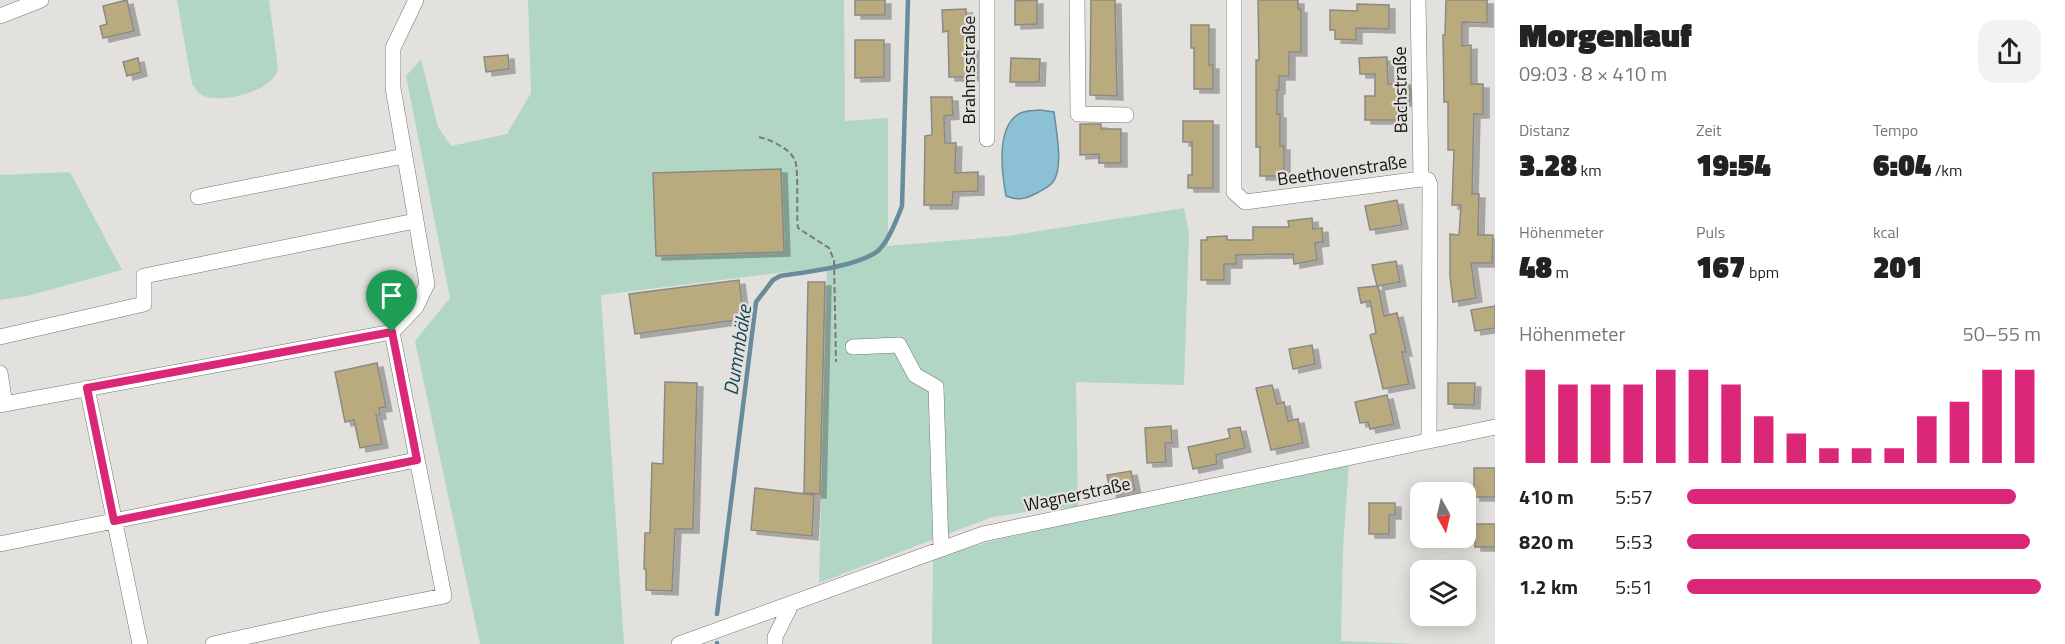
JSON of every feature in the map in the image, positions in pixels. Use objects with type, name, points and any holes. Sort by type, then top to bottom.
[{"type":"street","points":[[0,16],[41,0]]},
{"type":"street","points":[[0,373],[2,404],[392,332],[416,307],[427,284],[393,88],[393,48],[416,0]]},
{"type":"street","name":"Brahmsstraße","points":[[987,0],[987,139]]},
{"type":"street","points":[[1077,0],[1078,114],[1126,115]]},
{"type":"street","name":"Beethovenstraße","points":[[1234,0],[1233,192],[1245,202],[1421,179],[1428,180],[1430,184],[1429,440]]},
{"type":"street","name":"Bachstraße","points":[[1418,0],[1421,179]]},
{"type":"street","points":[[198,197],[404,156]]},
{"type":"street","points":[[0,337],[144,304],[144,276],[416,221]]},
{"type":"street","points":[[213,644],[444,596],[392,332]]},
{"type":"street","points":[[854,347],[899,345],[915,375],[936,387],[941,549]]},
{"type":"street","points":[[87,388],[140,644]]},
{"type":"street","name":"Wagnerstraße","points":[[679,644],[983,534],[1495,427]]},
{"type":"street","points":[[0,544],[417,460]]},
{"type":"street","points":[[775,644],[792,603]]},
{"type":"path","points":[[759,137],[772,141],[788,152],[795,161],[798,228],[807,236],[829,248],[834,260],[836,362]]},
{"type":"green space","points":[[177,0],[269,0],[278,68],[275,76],[260,88],[240,95],[219,98],[201,94],[192,84]]},
{"type":"green space","points":[[528,0],[844,0],[845,121],[888,118],[888,246],[1008,236],[1184,208],[1189,232],[1184,385],[1076,382],[1078,507],[992,517],[819,583],[827,267],[601,295],[624,644],[480,644],[415,341],[450,298],[406,76],[421,59],[438,127],[451,146],[507,134],[531,93]],"holes":[[[781,169],[783,252],[656,256],[653,173]]]},
{"type":"green space","points":[[70,172],[122,270],[27,296],[0,300],[0,175]]},
{"type":"green space","points":[[1349,463],[1343,548],[1341,641],[1417,644],[932,644],[933,559],[991,541],[1060,526],[1078,518]]},
{"type":"water","points":[[1040,110],[1054,112],[1059,158],[1056,176],[1050,185],[1029,197],[1011,198],[1006,196],[1003,176],[1002,153],[1006,131],[1010,122],[1019,113]]},
{"type":"building","points":[[127,0],[134,31],[103,38],[100,26],[107,24],[103,6]]},
{"type":"building","points":[[855,0],[885,0],[885,15],[855,15]]},
{"type":"building","points":[[1037,0],[1037,24],[1015,25],[1015,1]]},
{"type":"building","points":[[1091,0],[1115,0],[1117,96],[1090,95]]},
{"type":"building","points":[[1258,0],[1298,0],[1298,9],[1301,9],[1301,52],[1289,52],[1289,76],[1279,76],[1279,90],[1277,90],[1280,146],[1284,146],[1284,176],[1260,176],[1260,147],[1256,147],[1256,60],[1259,60]]},
{"type":"building","points":[[1446,0],[1487,0],[1487,23],[1462,22],[1462,46],[1471,45],[1471,84],[1483,84],[1483,114],[1474,114],[1472,194],[1479,194],[1478,235],[1493,235],[1492,263],[1471,263],[1476,298],[1453,302],[1450,276],[1450,234],[1459,235],[1461,205],[1452,205],[1454,150],[1448,150],[1448,102],[1444,102],[1443,35],[1445,35]]},
{"type":"building","points":[[1357,4],[1389,5],[1389,29],[1356,28],[1356,40],[1335,39],[1335,30],[1330,30],[1330,10],[1357,11]]},
{"type":"building","points":[[966,9],[968,47],[973,47],[974,77],[949,77],[948,31],[943,32],[942,10]]},
{"type":"building","points":[[1191,25],[1209,25],[1209,65],[1213,65],[1213,89],[1194,89],[1194,48],[1191,48]]},
{"type":"building","points":[[855,40],[884,40],[884,77],[855,78]]},
{"type":"building","points":[[508,55],[509,69],[486,72],[484,57]]},
{"type":"building","points":[[1387,57],[1388,84],[1410,85],[1410,102],[1397,102],[1397,120],[1365,120],[1365,96],[1375,96],[1375,74],[1360,74],[1359,58]]},
{"type":"building","points":[[138,58],[141,72],[127,76],[123,62]]},
{"type":"building","points":[[1011,58],[1040,59],[1039,82],[1010,82]]},
{"type":"building","points":[[931,97],[952,97],[953,115],[944,116],[945,143],[956,143],[955,173],[978,172],[978,191],[953,192],[952,205],[924,205],[925,136],[932,135]]},
{"type":"building","points":[[1183,121],[1213,121],[1213,188],[1188,188],[1188,175],[1192,175],[1192,142],[1183,142]]},
{"type":"building","points":[[1080,124],[1101,124],[1101,129],[1121,129],[1121,163],[1099,163],[1099,154],[1080,155]]},
{"type":"building","points":[[781,169],[784,252],[656,256],[653,173]]},
{"type":"building","points":[[1397,200],[1402,225],[1370,230],[1365,206]]},
{"type":"building","points":[[1312,218],[1313,229],[1322,228],[1323,242],[1315,243],[1317,260],[1294,264],[1293,254],[1236,255],[1236,264],[1224,264],[1224,280],[1201,280],[1201,240],[1207,240],[1207,237],[1227,236],[1227,240],[1253,240],[1253,227],[1289,227],[1288,221]]},
{"type":"building","points":[[1396,261],[1400,282],[1378,286],[1384,316],[1397,313],[1406,352],[1402,352],[1409,384],[1383,389],[1370,335],[1376,333],[1370,301],[1361,303],[1358,288],[1377,286],[1372,265]]},
{"type":"building","points":[[739,280],[744,319],[635,334],[629,294]]},
{"type":"building","points":[[808,282],[825,282],[820,494],[804,493]]},
{"type":"building","points":[[1495,306],[1495,328],[1475,331],[1471,310]]},
{"type":"building","points":[[1312,345],[1315,364],[1293,369],[1289,349]]},
{"type":"building","points":[[377,363],[386,407],[379,408],[380,415],[376,415],[382,444],[360,448],[354,420],[345,422],[335,372]]},
{"type":"building","points":[[665,382],[697,383],[693,529],[675,529],[672,591],[646,590],[646,569],[644,569],[645,533],[650,533],[652,463],[663,464]]},
{"type":"building","points":[[1448,383],[1475,383],[1474,405],[1448,404]]},
{"type":"building","points":[[1272,385],[1277,404],[1284,402],[1288,421],[1298,419],[1303,443],[1271,450],[1256,388]]},
{"type":"building","points":[[1387,395],[1394,424],[1370,429],[1368,422],[1360,423],[1355,402]]},
{"type":"building","points":[[1171,426],[1172,443],[1165,443],[1166,462],[1147,463],[1145,428]]},
{"type":"building","points":[[1240,427],[1245,448],[1216,455],[1217,464],[1193,469],[1188,447],[1230,438],[1228,429]]},
{"type":"building","points":[[1474,468],[1495,468],[1495,497],[1476,497],[1476,482],[1474,482]]},
{"type":"building","points":[[1131,471],[1135,490],[1111,494],[1107,475]]},
{"type":"building","points":[[755,488],[814,495],[812,536],[751,530]]},
{"type":"building","points":[[1369,503],[1395,503],[1395,515],[1389,515],[1389,534],[1369,534]]},
{"type":"building","points":[[1476,524],[1495,524],[1495,547],[1476,547]]},
{"type":"waterway","name":"Dummbäke","points":[[717,614],[756,302],[773,280],[780,276],[842,265],[875,253],[887,238],[902,206],[908,0]]},
{"type":"route","points":[[392,332],[417,460],[114,521],[87,388],[392,332]]}]
